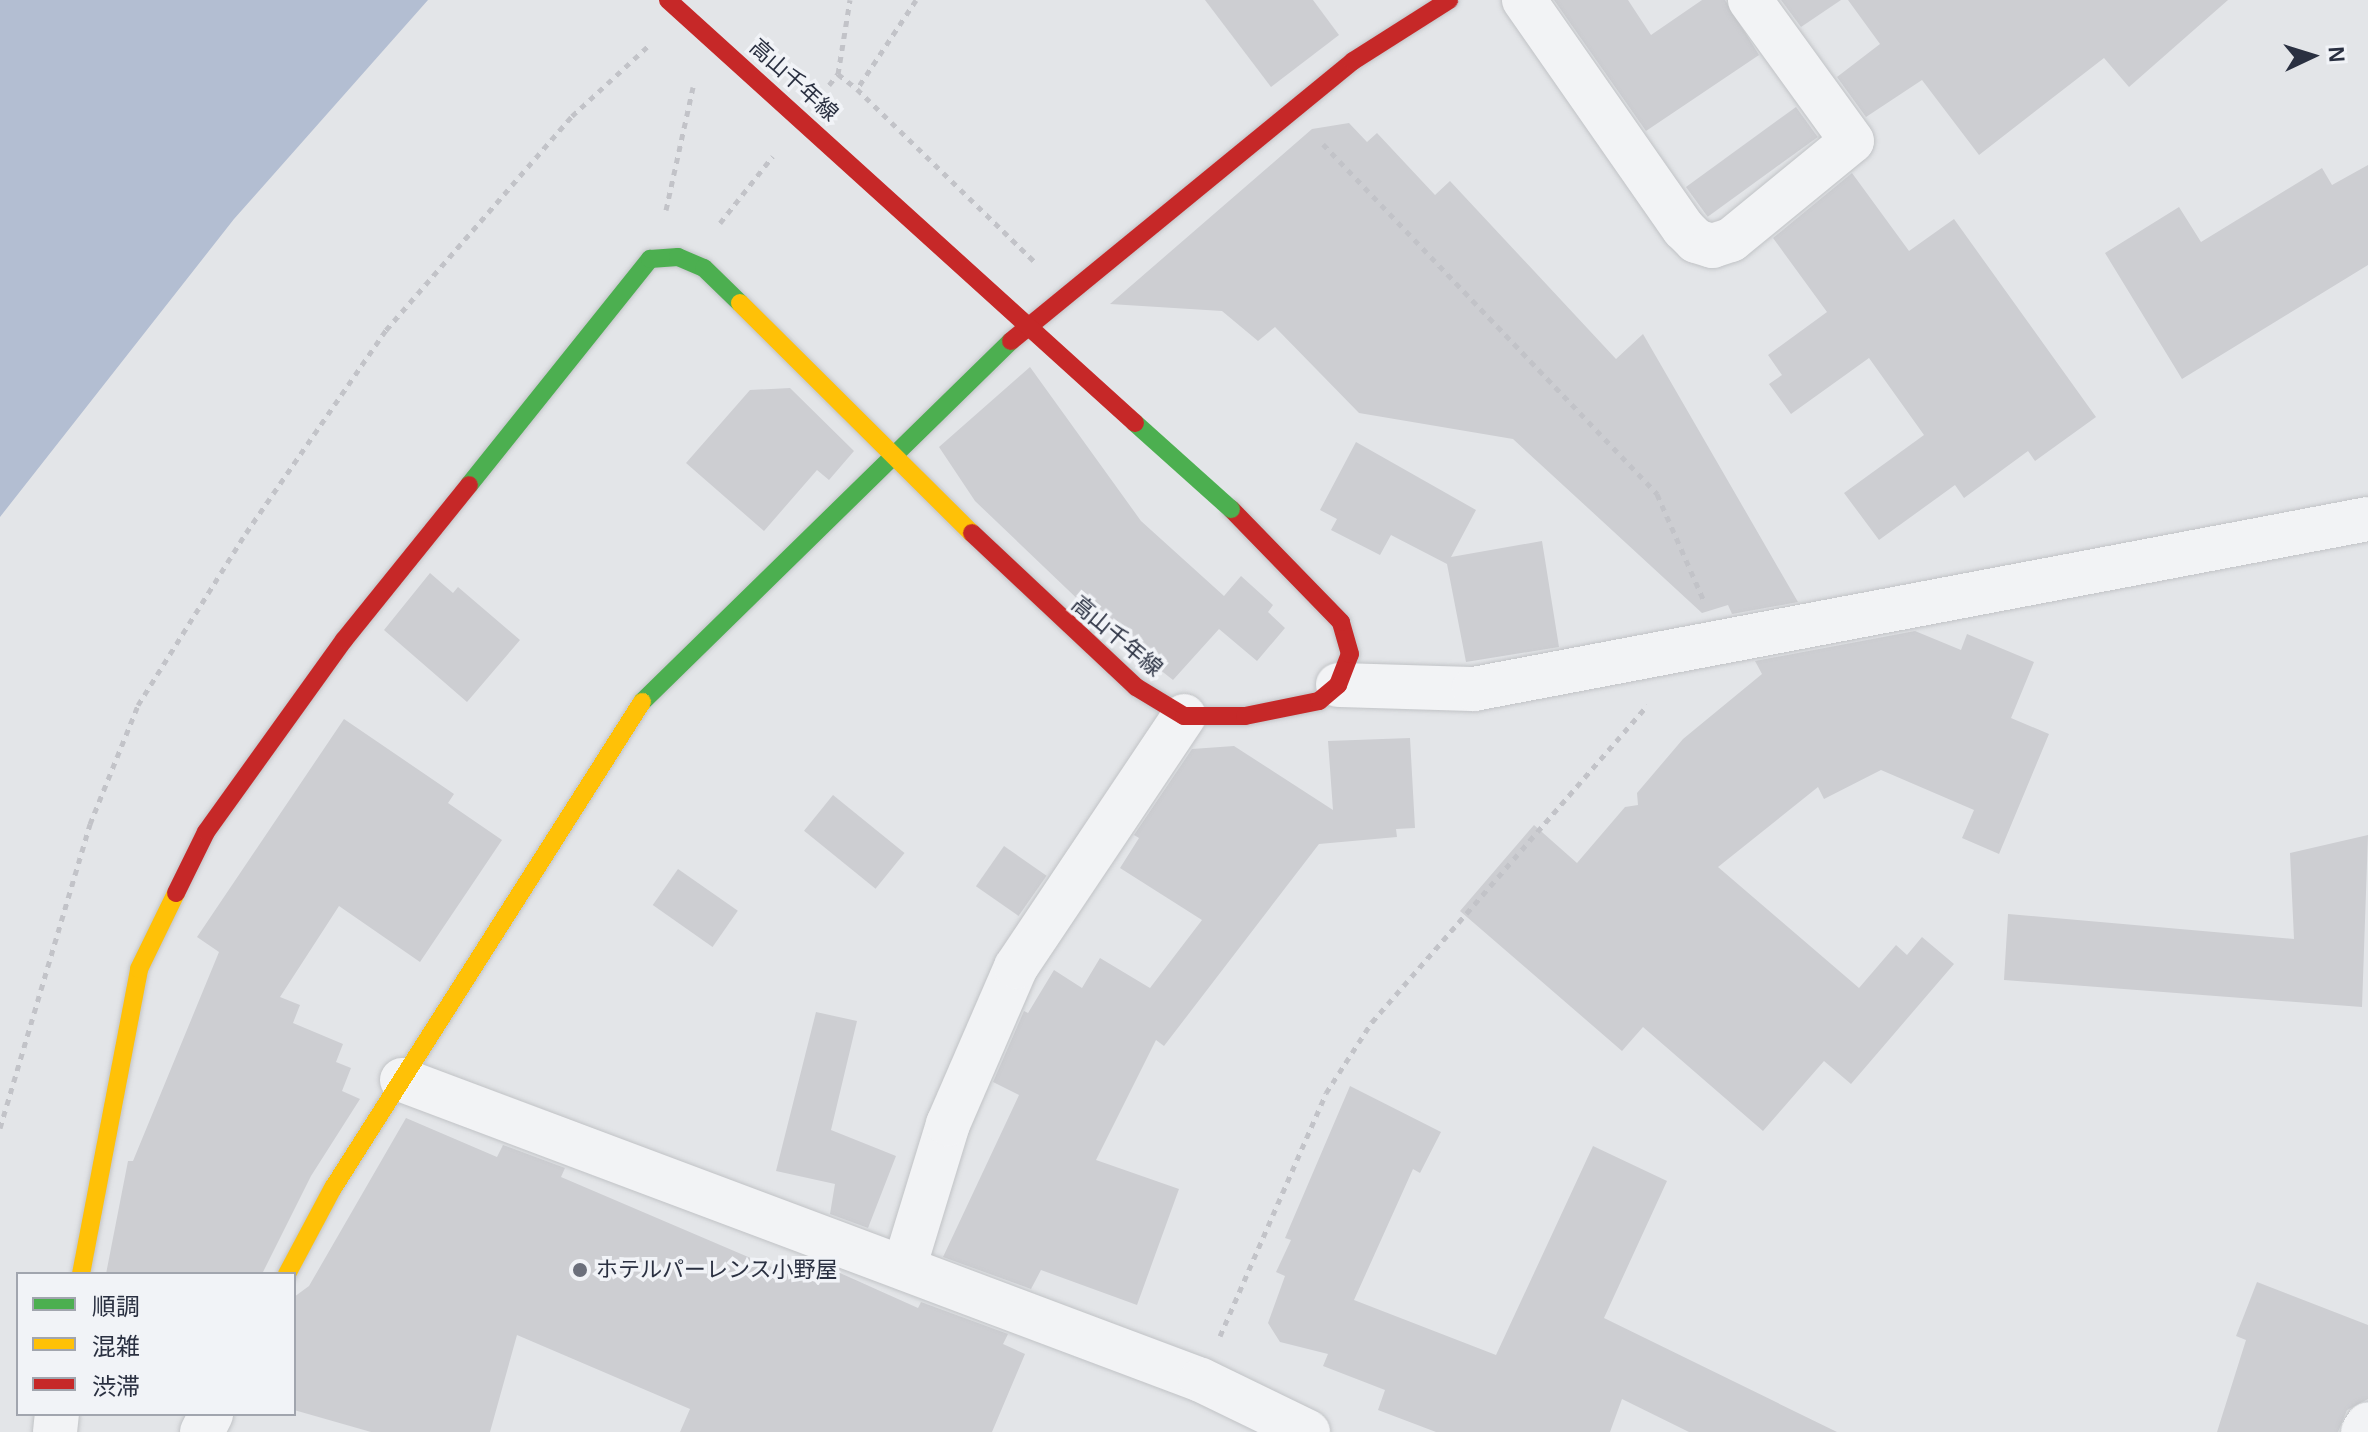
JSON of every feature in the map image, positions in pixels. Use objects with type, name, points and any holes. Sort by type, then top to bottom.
[{"type":"street","name":"高山千年線","points":[[668,0],[1231,509],[1341,622],[1350,654],[1338,685]]},
{"type":"street","points":[[288,1272],[402,1080],[630,714],[1011,341],[1353,61],[1449,0]]},
{"type":"street","points":[[1524,0],[1684,229],[1696,241],[1712,246],[1731,240],[1852,141],[1750,0]]},
{"type":"street","name":"高山千年線","points":[[665,258],[678,257],[704,268],[1078,636],[1136,687],[1184,716]]},
{"type":"street","points":[[81,1272],[139,969],[206,832],[364,615],[650,259],[665,258]]},
{"type":"street","points":[[904,1268],[948,1124],[1016,967],[1184,716],[1291,710],[1319,701],[1338,685],[1474,689],[1662,657],[2368,519]]},
{"type":"street","points":[[402,1080],[1201,1380],[1303,1431]]},
{"type":"street","points":[[2363,1432],[2368,1424]]},
{"type":"path","points":[[838,74],[850,0]]},
{"type":"path","points":[[916,0],[857,89],[1068,295]]},
{"type":"path","points":[[0,1128],[90,824],[138,705],[246,533],[386,330],[572,116],[653,42]]},
{"type":"path","points":[[665,258],[664,222],[695,75]]},
{"type":"path","points":[[1292,111],[1657,494],[1693,570],[1719,645]]},
{"type":"path","points":[[1201,1380],[1326,1093],[1372,1022],[1658,694],[1662,657]]},
{"type":"water","points":[[0,0],[428,0],[234,219],[0,517]]},
{"type":"building","points":[[1205,0],[1313,0],[1339,35],[1271,87]]},
{"type":"building","points":[[1554,0],[1628,0],[1651,35],[1702,0],[1725,0],[1759,55],[1646,131]]},
{"type":"building","points":[[1781,0],[1841,0],[1801,27]]},
{"type":"building","points":[[1848,0],[2228,0],[2129,87],[2104,58],[1979,155],[1922,80],[1866,117],[1837,77],[1880,44]]},
{"type":"building","points":[[1796,107],[1818,137],[1708,217],[1686,187]]},
{"type":"building","points":[[1349,123],[1367,142],[1377,133],[1435,195],[1450,181],[1616,359],[1643,334],[1798,602],[1732,614],[1728,605],[1702,613],[1513,439],[1359,413],[1275,327],[1258,341],[1222,311],[1110,304],[1312,129]]},
{"type":"building","points":[[2368,165],[2368,265],[2182,379],[2105,253],[2179,207],[2201,242],[2322,168],[2332,185]]},
{"type":"building","points":[[1852,173],[1909,251],[1954,219],[2096,417],[2035,461],[2028,451],[1964,498],[1955,485],[1879,540],[1844,493],[1924,435],[1869,358],[1791,414],[1769,384],[1782,375],[1768,355],[1827,312],[1773,238]]},
{"type":"building","points":[[1030,367],[1141,521],[1224,596],[1241,576],[1273,605],[1268,612],[1285,628],[1257,661],[1219,629],[1173,680],[1111,631],[975,501],[939,447]]},
{"type":"building","points":[[790,388],[854,451],[829,480],[817,470],[764,531],[686,463],[750,390]]},
{"type":"building","points":[[1356,442],[1476,510],[1451,557],[1542,541],[1559,647],[1466,662],[1447,564],[1391,535],[1380,555],[1331,530],[1337,519],[1320,510]]},
{"type":"building","points":[[430,573],[453,593],[458,587],[520,640],[467,702],[384,630]]},
{"type":"building","points":[[1915,631],[1961,650],[1967,634],[2034,662],[2011,718],[2049,734],[1999,854],[1962,838],[1974,810],[1881,770],[1824,799],[1818,787],[1718,867],[1859,988],[1896,945],[1907,955],[1922,937],[1954,964],[1851,1084],[1824,1061],[1763,1131],[1643,1027],[1622,1051],[1460,911],[1534,825],[1577,863],[1625,807],[1638,805],[1637,793],[1683,739],[1762,674],[1755,661]]},
{"type":"building","points":[[344,719],[454,794],[448,803],[502,840],[420,962],[339,906],[280,997],[300,1005],[293,1023],[343,1044],[336,1062],[351,1068],[342,1091],[360,1099],[311,1176],[263,1272],[106,1272],[128,1161],[133,1161],[219,952],[197,937]]},
{"type":"building","points":[[1410,738],[1415,828],[1396,829],[1397,837],[1319,844],[1164,1046],[1156,1040],[1096,1160],[1179,1189],[1137,1305],[1041,1270],[1031,1289],[943,1257],[1019,1095],[993,1082],[1024,1011],[1028,1013],[1054,970],[1082,988],[1100,958],[1150,988],[1202,920],[1120,868],[1139,838],[1134,835],[1192,749],[1234,746],[1333,810],[1328,741]]},
{"type":"building","points":[[833,795],[904,853],[876,889],[804,831]]},
{"type":"building","points":[[2368,835],[2362,1007],[2004,980],[2008,914],[2294,939],[2290,853]]},
{"type":"building","points":[[1004,846],[1047,876],[1018,916],[976,886]]},
{"type":"building","points":[[678,869],[738,911],[713,947],[653,905]]},
{"type":"building","points":[[816,1012],[857,1021],[831,1130],[896,1156],[868,1228],[830,1214],[835,1184],[776,1171]]},
{"type":"building","points":[[1350,1086],[1441,1132],[1420,1173],[1413,1169],[1354,1300],[1496,1355],[1593,1146],[1667,1181],[1604,1318],[1837,1432],[1689,1432],[1622,1399],[1610,1432],[1436,1432],[1378,1410],[1385,1390],[1323,1366],[1328,1354],[1280,1342],[1268,1323],[1285,1276],[1276,1272],[1291,1240],[1285,1238]]},
{"type":"building","name":"ホテルパーレンス小野屋","points":[[406,1118],[497,1157],[503,1145],[565,1168],[561,1177],[802,1280],[811,1260],[918,1308],[921,1302],[1008,1334],[1003,1344],[1025,1354],[992,1432],[680,1432],[690,1409],[517,1335],[490,1432],[371,1432],[296,1411],[296,1296],[309,1286]]},
{"type":"building","points":[[2257,1282],[2368,1325],[2368,1399],[2347,1410],[2338,1432],[2217,1432],[2246,1340],[2236,1336]]},
{"type":"traffic: fast","points":[[469,485],[650,259],[678,257],[704,268],[740,303]]},
{"type":"traffic: fast","points":[[642,702],[1011,341]]},
{"type":"traffic: fast","points":[[1135,423],[1231,509]]},
{"type":"traffic: slow","points":[[740,303],[972,533]]},
{"type":"traffic: slow","points":[[288,1272],[333,1188],[642,702]]},
{"type":"traffic: slow","points":[[81,1272],[139,969],[176,893]]},
{"type":"traffic: jam","points":[[668,0],[1135,423]]},
{"type":"traffic: jam","points":[[1011,341],[1353,61],[1449,0]]},
{"type":"traffic: jam","points":[[176,893],[206,832],[344,640],[469,485]]},
{"type":"traffic: jam","points":[[972,533],[1136,687],[1184,716],[1245,716],[1319,701],[1338,685],[1350,654],[1341,622],[1231,509]]},
{"type":"place","name":"ホテルパーレンス小野屋","points":[[580,1270]]}]
